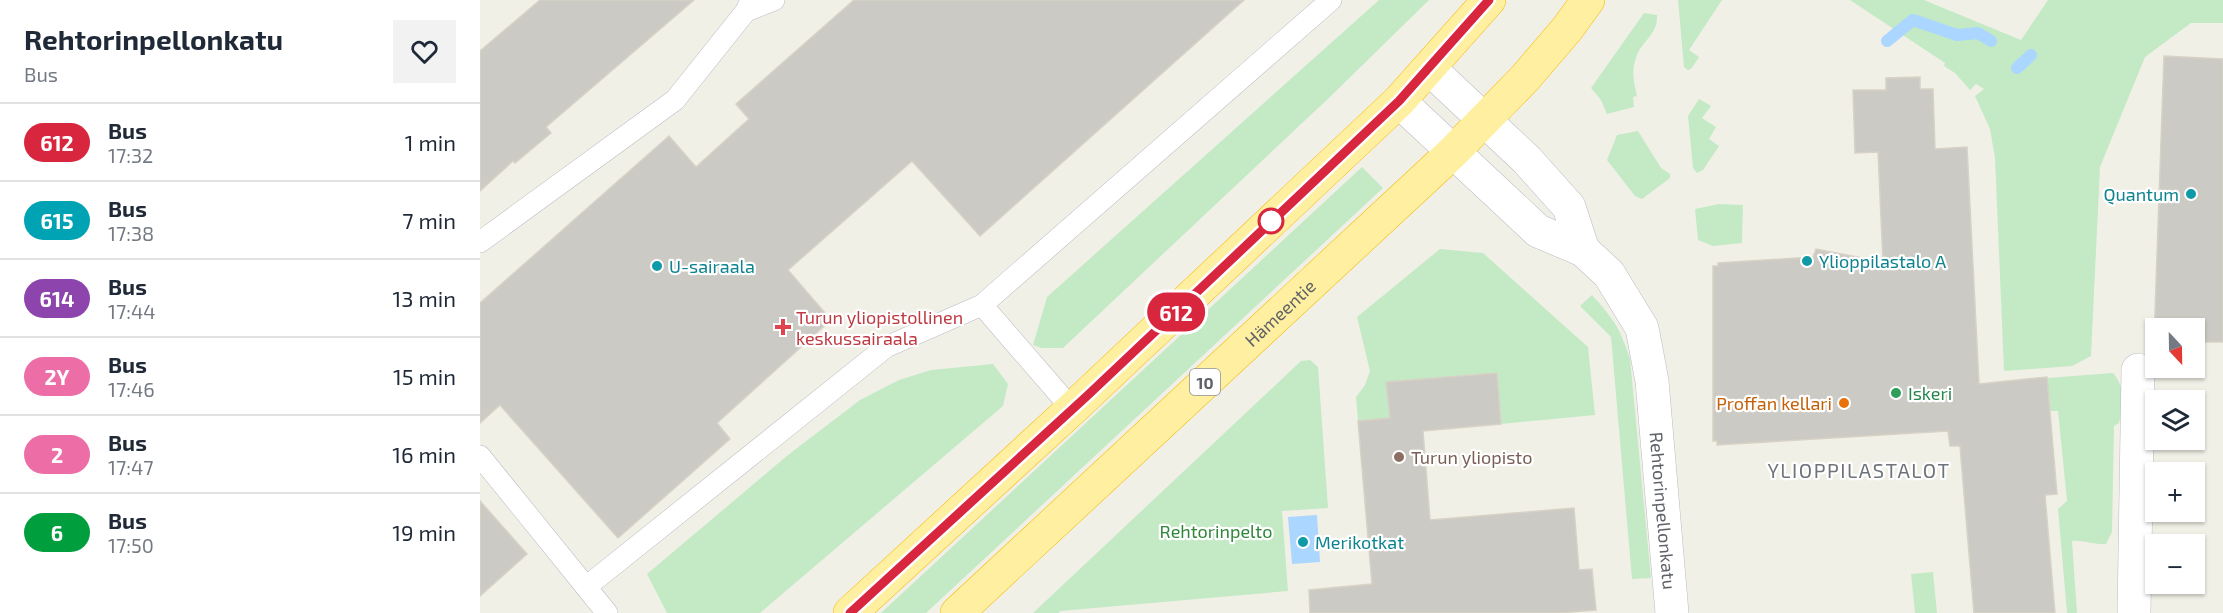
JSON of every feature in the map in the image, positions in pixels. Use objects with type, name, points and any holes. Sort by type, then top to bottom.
[{"type":"highway","points":[[850,613],[1072,409],[1399,101],[1430,69],[1489,0]]},
{"type":"highway","name":"Hämeentie","points":[[957,613],[1453,152],[1525,78],[1567,29],[1588,0]]},
{"type":"street","name":"Rehtorinpellonkatu","points":[[1430,69],[1527,160],[1569,207],[1583,250]]},
{"type":"street","name":"Rehtorinpellonkatu","points":[[1399,101],[1538,231],[1583,250],[1609,274],[1630,305],[1642,328],[1653,381],[1672,613]]},
{"type":"street","points":[[2134,613],[2138,370]]},
{"type":"lane","points":[[480,242],[675,100],[748,6],[774,0]]},
{"type":"lane","points":[[586,587],[886,347],[982,304],[1331,0]]},
{"type":"lane","points":[[982,304],[1072,409]]},
{"type":"lane","points":[[480,456],[607,613]]},
{"type":"green space","points":[[1379,0],[1429,0],[1332,95],[1063,348],[1041,348],[1033,345],[1047,297]]},
{"type":"green space","points":[[1678,0],[1722,0],[1689,50],[1699,57],[1688,70],[1684,67]]},
{"type":"green space","points":[[1850,0],[1924,0],[2021,40],[2048,0],[2223,0],[2223,23],[2191,23],[2145,57],[2100,167],[2091,356],[2072,366],[2004,371],[1995,158],[1990,129],[1975,96],[1984,89],[1976,84],[1970,90],[1955,73],[1944,66],[1945,63]]},
{"type":"green space","points":[[1644,13],[1657,15],[1657,22],[1638,52],[1634,63],[1633,77],[1637,96],[1633,97],[1634,107],[1607,114],[1601,100],[1591,88]]},
{"type":"green space","points":[[1699,99],[1711,106],[1702,118],[1716,127],[1709,139],[1719,146],[1703,170],[1697,173],[1693,168],[1688,116]]},
{"type":"green space","points":[[1638,131],[1661,168],[1670,174],[1670,178],[1642,199],[1635,196],[1607,160],[1617,135]]},
{"type":"green space","points":[[1362,167],[1383,188],[926,613],[881,613]]},
{"type":"green space","points":[[1719,204],[1743,205],[1742,243],[1713,246],[1698,240],[1695,209]]},
{"type":"green space","points":[[1440,249],[1483,253],[1588,347],[1595,415],[1501,424],[1496,373],[1387,382],[1390,418],[1358,421],[1356,397],[1365,385],[1370,371],[1357,317]]},
{"type":"green space","points":[[1592,295],[1615,324],[1630,359],[1651,578],[1632,579],[1611,337],[1580,306]]},
{"type":"green space","name":"Rehtorinpelto","points":[[1310,360],[1318,367],[1328,508],[1282,511],[1288,591],[1060,611],[1059,613],[1033,613],[1301,361]]},
{"type":"green space","points":[[993,364],[1008,384],[1003,406],[760,613],[667,613],[647,574],[788,455],[860,400],[899,380],[931,370]]},
{"type":"green space","points":[[2113,373],[2122,390],[2122,409],[2119,423],[2114,426],[2112,532],[2106,544],[2072,541],[2077,613],[2067,613],[2058,509],[2067,501],[2058,411],[2050,411],[2047,378]]},
{"type":"green space","points":[[1933,572],[1937,613],[1915,613],[1911,574]]},
{"type":"water","points":[[1317,515],[1320,562],[1292,564],[1288,517]]},
{"type":"building","points":[[540,0],[694,0],[546,127],[551,133],[515,163],[513,161],[480,191],[480,51]]},
{"type":"building","name":"U-sairaala","points":[[854,0],[1244,0],[980,236],[912,161],[788,270],[831,320],[717,423],[730,439],[618,538],[500,405],[480,423],[480,303],[669,136],[696,167],[749,119],[736,104]]},
{"type":"building","name":"Quantum","points":[[2164,56],[2223,59],[2223,342],[2205,342],[2205,318],[2155,318]]},
{"type":"building","name":"Ylioppilastalo A","points":[[1920,77],[1920,89],[1933,89],[1935,149],[1967,147],[1979,384],[2047,377],[2057,494],[2045,495],[2055,613],[1974,613],[1960,446],[1950,446],[1948,431],[1717,445],[1717,441],[1713,441],[1713,266],[1718,266],[1718,263],[1813,257],[1816,249],[1883,262],[1878,152],[1855,153],[1853,90],[1886,90],[1886,78]]},
{"type":"building","points":[[1497,373],[1501,424],[1423,431],[1430,520],[1574,508],[1579,570],[1592,569],[1596,610],[1559,613],[1310,613],[1309,590],[1372,584],[1358,421],[1390,418],[1386,382]]},
{"type":"building","points":[[480,501],[527,554],[480,596]]},
{"type":"waterway","points":[[1887,41],[1913,20],[1957,35],[1978,33],[1991,41]]},
{"type":"waterway","points":[[2017,68],[2031,55]]},
{"type":"bus line","name":"612","points":[[850,613],[1088,395],[1399,101],[1430,69],[1489,0]]},
{"type":"place","name":"Quantum","points":[[2191,194]]},
{"type":"place","name":"Ylioppilastalo A","points":[[1807,261]]},
{"type":"place","name":"U-sairaala","points":[[657,266]]},
{"type":"place","name":"Turun yliopistollinen keskussairaala","points":[[783,327]]},
{"type":"place","name":"Iskeri","points":[[1896,393]]},
{"type":"place","name":"Proffan kellari","points":[[1844,403]]},
{"type":"place","name":"Turun yliopisto","points":[[1399,457]]},
{"type":"place","name":"Merikotkat","points":[[1303,542]]},
{"type":"district","name":"YLIOPPILASTALOT","points":[[1859,470]]}]
